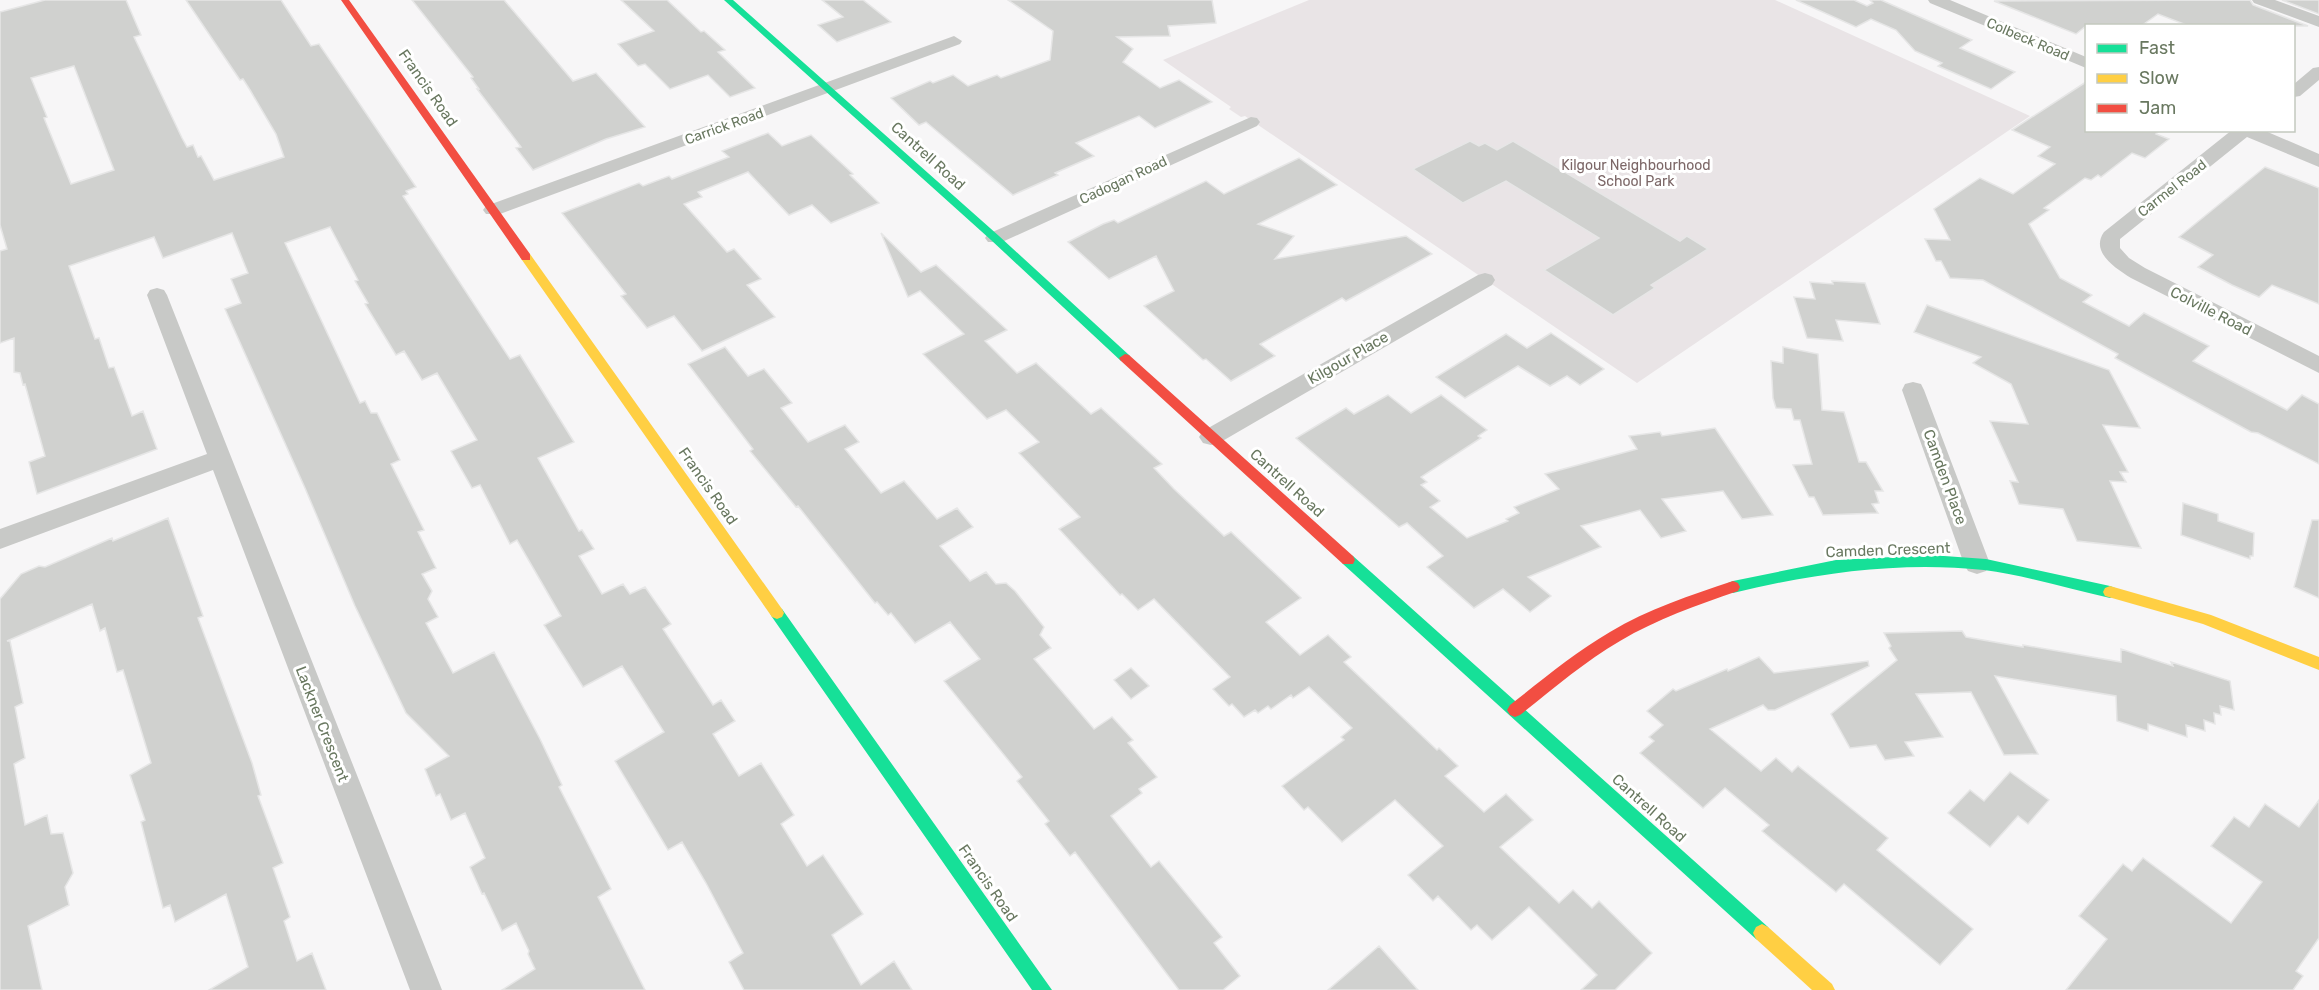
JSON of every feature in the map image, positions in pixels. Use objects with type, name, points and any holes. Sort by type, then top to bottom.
[{"type":"street","name":"Francis Road","points":[[345,0],[1043,990]]},
{"type":"street","name":"Cantrell Road","points":[[728,0],[995,238],[1211,437],[1826,990]]},
{"type":"street","name":"Colbeck Road","points":[[1936,0],[2085,63]]},
{"type":"street","points":[[2260,0],[2319,22]]},
{"type":"street","name":"Carrick Road","points":[[493,210],[954,41]]},
{"type":"street","points":[[2295,91],[2319,72]]},
{"type":"street","name":"Cadogan Road","points":[[995,238],[1251,122]]},
{"type":"street","name":"Carmel Road","points":[[2110,249],[2108,242],[2111,236],[2242,132]]},
{"type":"street","points":[[2250,132],[2319,161]]},
{"type":"street","name":"Colville Road","points":[[2110,249],[2124,265],[2138,273],[2319,364]]},
{"type":"street","name":"Kilgour Place","points":[[1211,437],[1485,279]]},
{"type":"street","name":"Lackner Crescent","points":[[157,295],[426,990]]},
{"type":"street","name":"Camden Place","points":[[1913,390],[1977,564]]},
{"type":"street","points":[[0,539],[219,458]]},
{"type":"street","name":"Camden Crescent","points":[[1515,710],[1612,638],[1662,613],[1719,591],[1764,579],[1818,569],[1901,563],[1977,564],[2111,592],[2228,627],[2319,664]]},
{"type":"green space","name":"Kilgour Neighbourhood School Park","points":[[1309,0],[1775,0],[2030,116],[1637,383],[1245,116],[1241,117],[1229,109],[1231,107],[1163,60]]},
{"type":"building","points":[[45,0],[126,0],[141,35],[134,37],[182,138],[187,147],[193,145],[198,157],[201,156],[214,180],[284,157],[276,134],[250,90],[243,79],[240,80],[186,0],[281,0],[311,46],[319,44],[416,187],[406,191],[408,194],[403,196],[510,359],[520,355],[574,442],[538,458],[579,531],[582,530],[594,549],[579,556],[602,594],[623,584],[630,594],[645,587],[671,624],[663,629],[713,705],[721,700],[735,721],[713,734],[739,776],[761,763],[794,815],[781,824],[807,866],[823,855],[863,914],[832,935],[861,985],[894,961],[912,990],[744,990],[729,962],[743,953],[706,883],[682,842],[668,850],[615,761],[664,732],[622,666],[583,687],[544,625],[561,616],[517,540],[510,544],[480,485],[472,488],[451,451],[477,440],[437,373],[422,380],[404,351],[396,355],[365,304],[368,303],[355,281],[358,280],[330,227],[285,243],[360,403],[365,401],[371,413],[377,413],[400,460],[391,464],[424,530],[418,532],[436,568],[422,574],[432,591],[428,599],[438,617],[426,623],[453,673],[494,652],[540,739],[562,785],[559,787],[611,889],[598,897],[645,990],[502,990],[535,969],[528,954],[529,951],[516,923],[502,931],[484,893],[482,894],[470,867],[485,858],[465,813],[451,820],[440,794],[436,796],[425,769],[449,756],[406,713],[355,606],[225,309],[241,303],[231,279],[248,273],[232,233],[163,258],[154,237],[69,266],[95,339],[99,338],[109,368],[114,367],[132,416],[143,411],[157,449],[37,494],[29,462],[45,456],[25,384],[23,385],[20,373],[14,372],[14,338],[0,343],[0,251],[7,249],[0,225],[0,12]],"holes":[[[74,66],[114,170],[71,184],[44,118],[47,117],[31,78]]]},
{"type":"building","points":[[412,0],[504,0],[573,81],[596,73],[645,127],[606,139],[533,170],[516,148],[521,147],[477,89],[479,89],[471,78],[473,77]]},
{"type":"building","points":[[621,0],[667,0],[701,32],[704,31],[725,50],[718,52],[755,88],[730,97],[708,75],[670,89],[645,64],[638,66],[618,44],[654,31]]},
{"type":"building","points":[[822,0],[863,0],[891,22],[837,42],[818,25],[843,17]]},
{"type":"building","points":[[1008,0],[1212,0],[1216,23],[1168,26],[1170,36],[1117,37],[1133,49],[1123,62],[1160,88],[1179,80],[1212,102],[1155,128],[1139,116],[1076,143],[1094,156],[1013,195],[926,122],[919,125],[891,98],[930,81],[933,83],[953,75],[968,86],[997,75],[1001,78],[1050,60],[1053,31]]},
{"type":"building","points":[[1796,0],[1854,0],[1867,6],[1873,3],[1870,0],[1881,0],[1972,40],[1960,48],[2015,72],[1991,89],[1938,66],[1942,63],[1915,51],[1896,30],[1871,19],[1856,27]]},
{"type":"building","points":[[2250,0],[2253,5],[2308,26],[2184,24],[2158,14],[2144,24],[2085,24],[2085,27],[2076,34],[1994,1]]},
{"type":"building","points":[[2282,0],[2319,0],[2319,14]]},
{"type":"building","points":[[2085,83],[2085,132],[2158,132],[2156,134],[2169,139],[2145,158],[2132,153],[2101,177],[2098,175],[2091,180],[2085,178],[2044,208],[2049,210],[2029,224],[2060,278],[2092,295],[2083,302],[2129,326],[2144,313],[2209,346],[2193,361],[2287,410],[2302,395],[2319,404],[2319,464],[2258,433],[2251,432],[2115,358],[2118,354],[1983,280],[1950,278],[1941,261],[1936,261],[1925,239],[1950,240],[1934,209],[1980,178],[2013,194],[2055,164],[2038,156],[2050,147],[2012,130]]},
{"type":"building","points":[[768,133],[782,146],[811,135],[853,174],[850,175],[879,203],[831,223],[812,205],[789,215],[748,172],[698,192],[702,197],[684,204],[727,252],[734,249],[761,279],[747,285],[775,317],[702,351],[674,316],[647,328],[621,296],[626,294],[562,213],[639,183],[643,186],[669,176],[672,179],[729,157],[722,151]]},
{"type":"building","points":[[1470,141],[1479,146],[1485,143],[1497,150],[1513,141],[1680,241],[1687,236],[1708,249],[1651,285],[1655,288],[1613,315],[1544,270],[1599,238],[1506,181],[1463,203],[1413,169]]},
{"type":"building","points":[[1299,158],[1337,185],[1258,224],[1294,236],[1275,259],[1406,236],[1432,254],[1346,301],[1342,298],[1260,344],[1275,356],[1231,381],[1206,359],[1203,360],[1144,306],[1174,291],[1156,256],[1109,279],[1068,242],[1103,224],[1114,220],[1118,223],[1206,181],[1224,194]]},
{"type":"building","points":[[2265,167],[2319,188],[2319,304],[2272,285],[2259,297],[2232,285],[2198,267],[2213,255],[2179,237]]},
{"type":"building","points":[[881,233],[921,272],[936,265],[1007,330],[985,341],[1017,373],[1036,363],[1091,414],[1101,408],[1162,464],[1154,468],[1174,489],[1224,536],[1231,532],[1301,598],[1266,622],[1300,655],[1328,635],[1351,657],[1344,662],[1437,750],[1439,748],[1458,766],[1445,776],[1484,812],[1506,794],[1533,820],[1500,847],[1559,903],[1573,890],[1592,908],[1599,901],[1652,953],[1615,990],[1581,990],[1597,975],[1529,907],[1492,940],[1477,925],[1471,930],[1438,896],[1433,901],[1408,875],[1443,846],[1395,800],[1342,842],[1308,807],[1304,810],[1282,786],[1344,740],[1341,737],[1352,728],[1309,687],[1293,698],[1291,695],[1271,709],[1268,706],[1258,713],[1255,710],[1244,717],[1232,704],[1229,706],[1213,689],[1230,677],[1154,599],[1138,610],[1122,594],[1120,595],[1059,529],[1080,517],[1019,453],[1039,442],[1006,410],[987,419],[923,354],[964,334],[920,291],[908,297]]},
{"type":"building","points":[[1832,281],[1865,283],[1880,324],[1836,320],[1843,341],[1807,338],[1794,297],[1815,299],[1810,282],[1833,284]]},
{"type":"building","points":[[1927,305],[2109,370],[2140,428],[2103,425],[2128,472],[2120,472],[2126,482],[2110,481],[2141,548],[2077,541],[2063,509],[2019,504],[2010,481],[2018,482],[1990,421],[2028,424],[2011,384],[1973,363],[1981,357],[1914,332]]},
{"type":"building","points":[[1551,333],[1604,369],[1580,385],[1567,376],[1550,386],[1518,366],[1465,398],[1436,377],[1506,334],[1527,348]]},
{"type":"building","points":[[725,347],[748,376],[764,369],[792,403],[781,408],[808,442],[845,425],[859,442],[845,449],[881,493],[904,481],[937,519],[957,508],[973,527],[940,546],[970,581],[986,572],[996,584],[1006,583],[1015,591],[1044,627],[1040,635],[1051,648],[1034,659],[1094,729],[1112,717],[1133,740],[1128,743],[1157,777],[1139,789],[1142,793],[1111,816],[1151,867],[1159,861],[1222,937],[1214,943],[1240,976],[1223,990],[1179,990],[1075,852],[1070,856],[1045,824],[1049,821],[1017,781],[1022,777],[944,681],[980,659],[950,622],[915,643],[891,613],[888,615],[877,602],[875,603],[798,506],[796,507],[750,451],[753,449],[688,364]]},
{"type":"building","points":[[1783,347],[1818,354],[1822,410],[1844,412],[1859,462],[1866,462],[1883,491],[1875,491],[1879,503],[1872,504],[1878,513],[1823,515],[1814,497],[1809,497],[1793,465],[1812,464],[1800,420],[1794,420],[1791,409],[1776,408],[1773,398],[1771,361],[1783,363]]},
{"type":"building","points":[[1388,395],[1411,413],[1441,395],[1487,430],[1478,436],[1481,438],[1421,477],[1427,482],[1421,485],[1440,501],[1430,507],[1467,538],[1508,521],[1506,519],[1519,513],[1514,507],[1559,489],[1545,474],[1637,449],[1629,436],[1660,432],[1662,436],[1715,428],[1773,515],[1742,519],[1723,491],[1662,499],[1686,531],[1661,538],[1640,510],[1581,526],[1601,547],[1528,577],[1551,596],[1530,612],[1503,589],[1474,608],[1427,567],[1443,556],[1407,523],[1399,527],[1296,438],[1346,408],[1354,414]]},
{"type":"building","points":[[2183,503],[2218,514],[2218,521],[2254,533],[2253,556],[2250,556],[2250,559],[2181,535]]},
{"type":"building","points":[[168,518],[203,616],[198,618],[252,763],[261,795],[258,796],[283,863],[273,868],[290,917],[284,921],[297,961],[312,953],[326,990],[209,990],[248,967],[226,894],[175,922],[170,905],[163,908],[141,822],[145,820],[130,775],[151,763],[123,670],[117,672],[105,628],[100,631],[92,604],[7,641],[10,641],[23,703],[15,707],[25,758],[14,764],[25,825],[47,815],[51,834],[63,833],[73,873],[65,887],[69,905],[28,926],[42,990],[0,990],[0,599],[21,574],[39,566],[45,567],[112,538],[113,541]]},
{"type":"building","points":[[2312,520],[2319,520],[2319,598],[2294,587]]},
{"type":"building","points":[[1962,631],[1966,637],[2121,662],[2121,649],[2173,666],[2171,662],[2230,681],[2234,710],[2220,706],[2221,715],[2214,713],[2215,724],[2204,720],[2205,731],[2186,725],[2187,737],[2148,724],[2148,731],[2117,721],[2116,696],[1995,676],[2038,754],[2004,755],[1971,692],[1916,694],[1943,737],[1905,742],[1914,756],[1885,760],[1876,745],[1850,748],[1831,714],[1897,660],[1889,648],[1891,646],[1884,633]]},
{"type":"building","points":[[1759,657],[1774,673],[1868,661],[1869,666],[1775,710],[1768,710],[1763,705],[1710,729],[1761,771],[1776,758],[1792,772],[1798,766],[1888,838],[1877,850],[1973,929],[1940,965],[1844,884],[1836,892],[1781,847],[1762,831],[1769,825],[1725,788],[1703,808],[1640,753],[1654,741],[1649,737],[1663,725],[1647,711],[1673,689],[1676,691]]},
{"type":"building","points":[[1131,668],[1149,686],[1131,699],[1114,680]]},
{"type":"building","points":[[2010,772],[2049,800],[2028,824],[2018,816],[1990,847],[1948,813],[1970,790],[1984,801]]},
{"type":"building","points":[[2319,800],[2319,938],[2296,971],[2303,976],[2293,990],[2066,990],[2107,939],[2079,916],[2123,864],[2132,871],[2143,858],[2231,923],[2262,882],[2211,846],[2234,817],[2249,827],[2265,804],[2299,827]]},
{"type":"building","points":[[1379,946],[1418,990],[1328,990]]},
{"type":"traffic: fast","points":[[728,0],[995,238],[1125,358]]},
{"type":"traffic: fast","points":[[1348,560],[1762,933]]},
{"type":"traffic: fast","points":[[1733,587],[1836,566],[1930,561],[1986,565],[2110,592]]},
{"type":"traffic: fast","points":[[777,613],[1043,990]]},
{"type":"traffic: slow","points":[[526,257],[777,613]]},
{"type":"traffic: slow","points":[[2110,592],[2206,619],[2319,664]]},
{"type":"traffic: slow","points":[[1762,933],[1826,990]]},
{"type":"traffic: jam","points":[[345,0],[526,257]]},
{"type":"traffic: jam","points":[[1125,358],[1348,560]]},
{"type":"traffic: jam","points":[[1515,710],[1577,661],[1615,636],[1664,612],[1733,587]]}]
